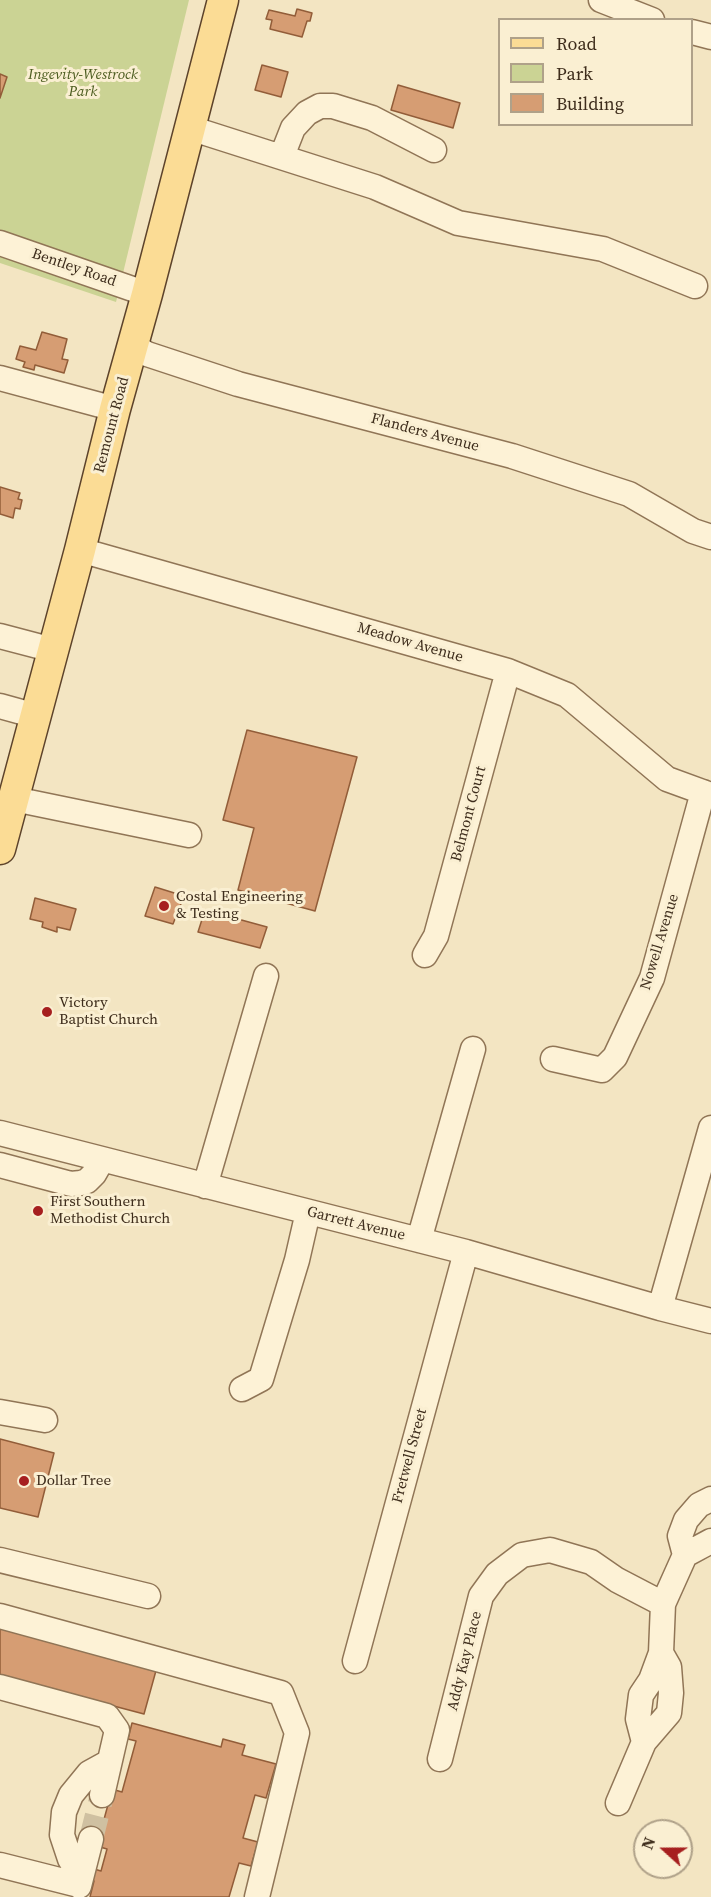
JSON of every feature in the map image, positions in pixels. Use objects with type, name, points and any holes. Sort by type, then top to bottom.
[{"type":"main road","name":"Remount Road","points":[[0,849],[223,0]]},
{"type":"street","points":[[602,0],[647,18]]},
{"type":"street","points":[[693,32],[711,37]]},
{"type":"street","points":[[282,156],[293,128],[307,113],[320,106],[333,106],[372,118],[434,150]]},
{"type":"street","points":[[190,128],[375,187],[458,223],[603,249],[695,286]]},
{"type":"street","name":"Bentley Road","points":[[0,243],[147,294]]},
{"type":"street","name":"Flanders Avenue","points":[[133,345],[147,354],[237,384],[512,456],[629,494],[693,531],[711,537]]},
{"type":"street","points":[[0,378],[115,409]]},
{"type":"street","name":"Meadow Avenue","points":[[80,550],[508,671],[567,695],[667,779],[707,793]]},
{"type":"street","points":[[0,636],[53,650]]},
{"type":"street","name":"Belmont Court","points":[[425,955],[436,936],[508,671]]},
{"type":"street","points":[[0,706],[36,716]]},
{"type":"street","name":"Nowell Avenue","points":[[553,1059],[602,1070],[615,1057],[652,978],[707,793]]},
{"type":"street","points":[[14,799],[189,835]]},
{"type":"street","points":[[206,1186],[266,976]]},
{"type":"street","points":[[419,1240],[473,1049]]},
{"type":"street","points":[[660,1308],[711,1128]]},
{"type":"street","name":"Garrett Avenue","points":[[0,1133],[466,1251],[711,1321]]},
{"type":"street","points":[[0,1165],[71,1184],[87,1181],[102,1160]]},
{"type":"street","points":[[242,1389],[261,1379],[297,1260],[308,1212]]},
{"type":"street","name":"Fretwell Street","points":[[355,1661],[466,1251]]},
{"type":"street","points":[[0,1412],[45,1420]]},
{"type":"street","points":[[685,1555],[680,1536],[686,1520],[699,1505],[711,1499]]},
{"type":"street","points":[[618,1803],[644,1742],[669,1713],[672,1693],[669,1667],[661,1653],[663,1604],[685,1555],[711,1540]]},
{"type":"street","name":"Addy Kay Place","points":[[440,1759],[482,1596],[497,1574],[522,1555],[550,1550],[591,1562],[617,1580],[663,1604]]},
{"type":"street","points":[[0,1560],[148,1596]]},
{"type":"street","points":[[0,1616],[281,1693],[297,1733],[257,1897]]},
{"type":"street","points":[[0,1687],[107,1716],[117,1730],[102,1795]]},
{"type":"street","points":[[79,1887],[62,1835],[64,1812],[71,1795],[89,1773],[110,1762]]},
{"type":"street","points":[[79,1887],[91,1839]]},
{"type":"street","points":[[0,1865],[79,1887]]},
{"type":"green space","name":"Ingevity-Westrock Park","points":[[0,0],[189,0],[116,302],[0,263]]},
{"type":"building","points":[[297,9],[312,13],[302,37],[270,29],[272,20],[266,19],[269,10],[295,16]]},
{"type":"building","points":[[262,65],[288,72],[281,97],[255,90]]},
{"type":"building","points":[[0,74],[7,77],[0,98]]},
{"type":"building","points":[[398,85],[460,103],[453,128],[391,110]]},
{"type":"building","points":[[42,332],[67,339],[62,359],[68,360],[64,373],[35,365],[34,370],[23,367],[25,362],[16,359],[20,346],[36,350]]},
{"type":"building","points":[[0,487],[20,493],[18,499],[22,500],[20,509],[15,508],[13,518],[0,514]]},
{"type":"building","points":[[247,730],[357,757],[315,911],[238,890],[254,828],[223,820]]},
{"type":"building","name":"Costal Engineering & Testing","points":[[155,887],[184,896],[173,924],[145,916]]},
{"type":"building","points":[[35,898],[76,909],[70,930],[57,927],[57,932],[42,927],[43,922],[30,919]]},
{"type":"building","points":[[205,910],[267,927],[260,948],[198,932]]},
{"type":"building","name":"Dollar Tree","points":[[0,1439],[54,1453],[38,1517],[0,1508]]},
{"type":"building","points":[[0,1628],[157,1667],[144,1714],[0,1676]]},
{"type":"building","points":[[132,1723],[221,1747],[223,1739],[245,1745],[242,1755],[276,1764],[266,1798],[255,1795],[243,1838],[258,1842],[251,1866],[239,1863],[229,1897],[90,1897],[94,1869],[101,1871],[107,1849],[100,1847],[103,1835],[100,1834],[109,1801],[112,1801],[115,1790],[122,1792],[136,1741],[128,1739]]},
{"type":"tunnel","points":[[91,1839],[102,1795]]},
{"type":"place","name":"Costal Engineering & Testing","points":[[164,906]]},
{"type":"place","name":"Victory Baptist Church","points":[[47,1012]]},
{"type":"place","name":"First Southern Methodist Church","points":[[38,1211]]},
{"type":"place","name":"Dollar Tree","points":[[24,1481]]}]
